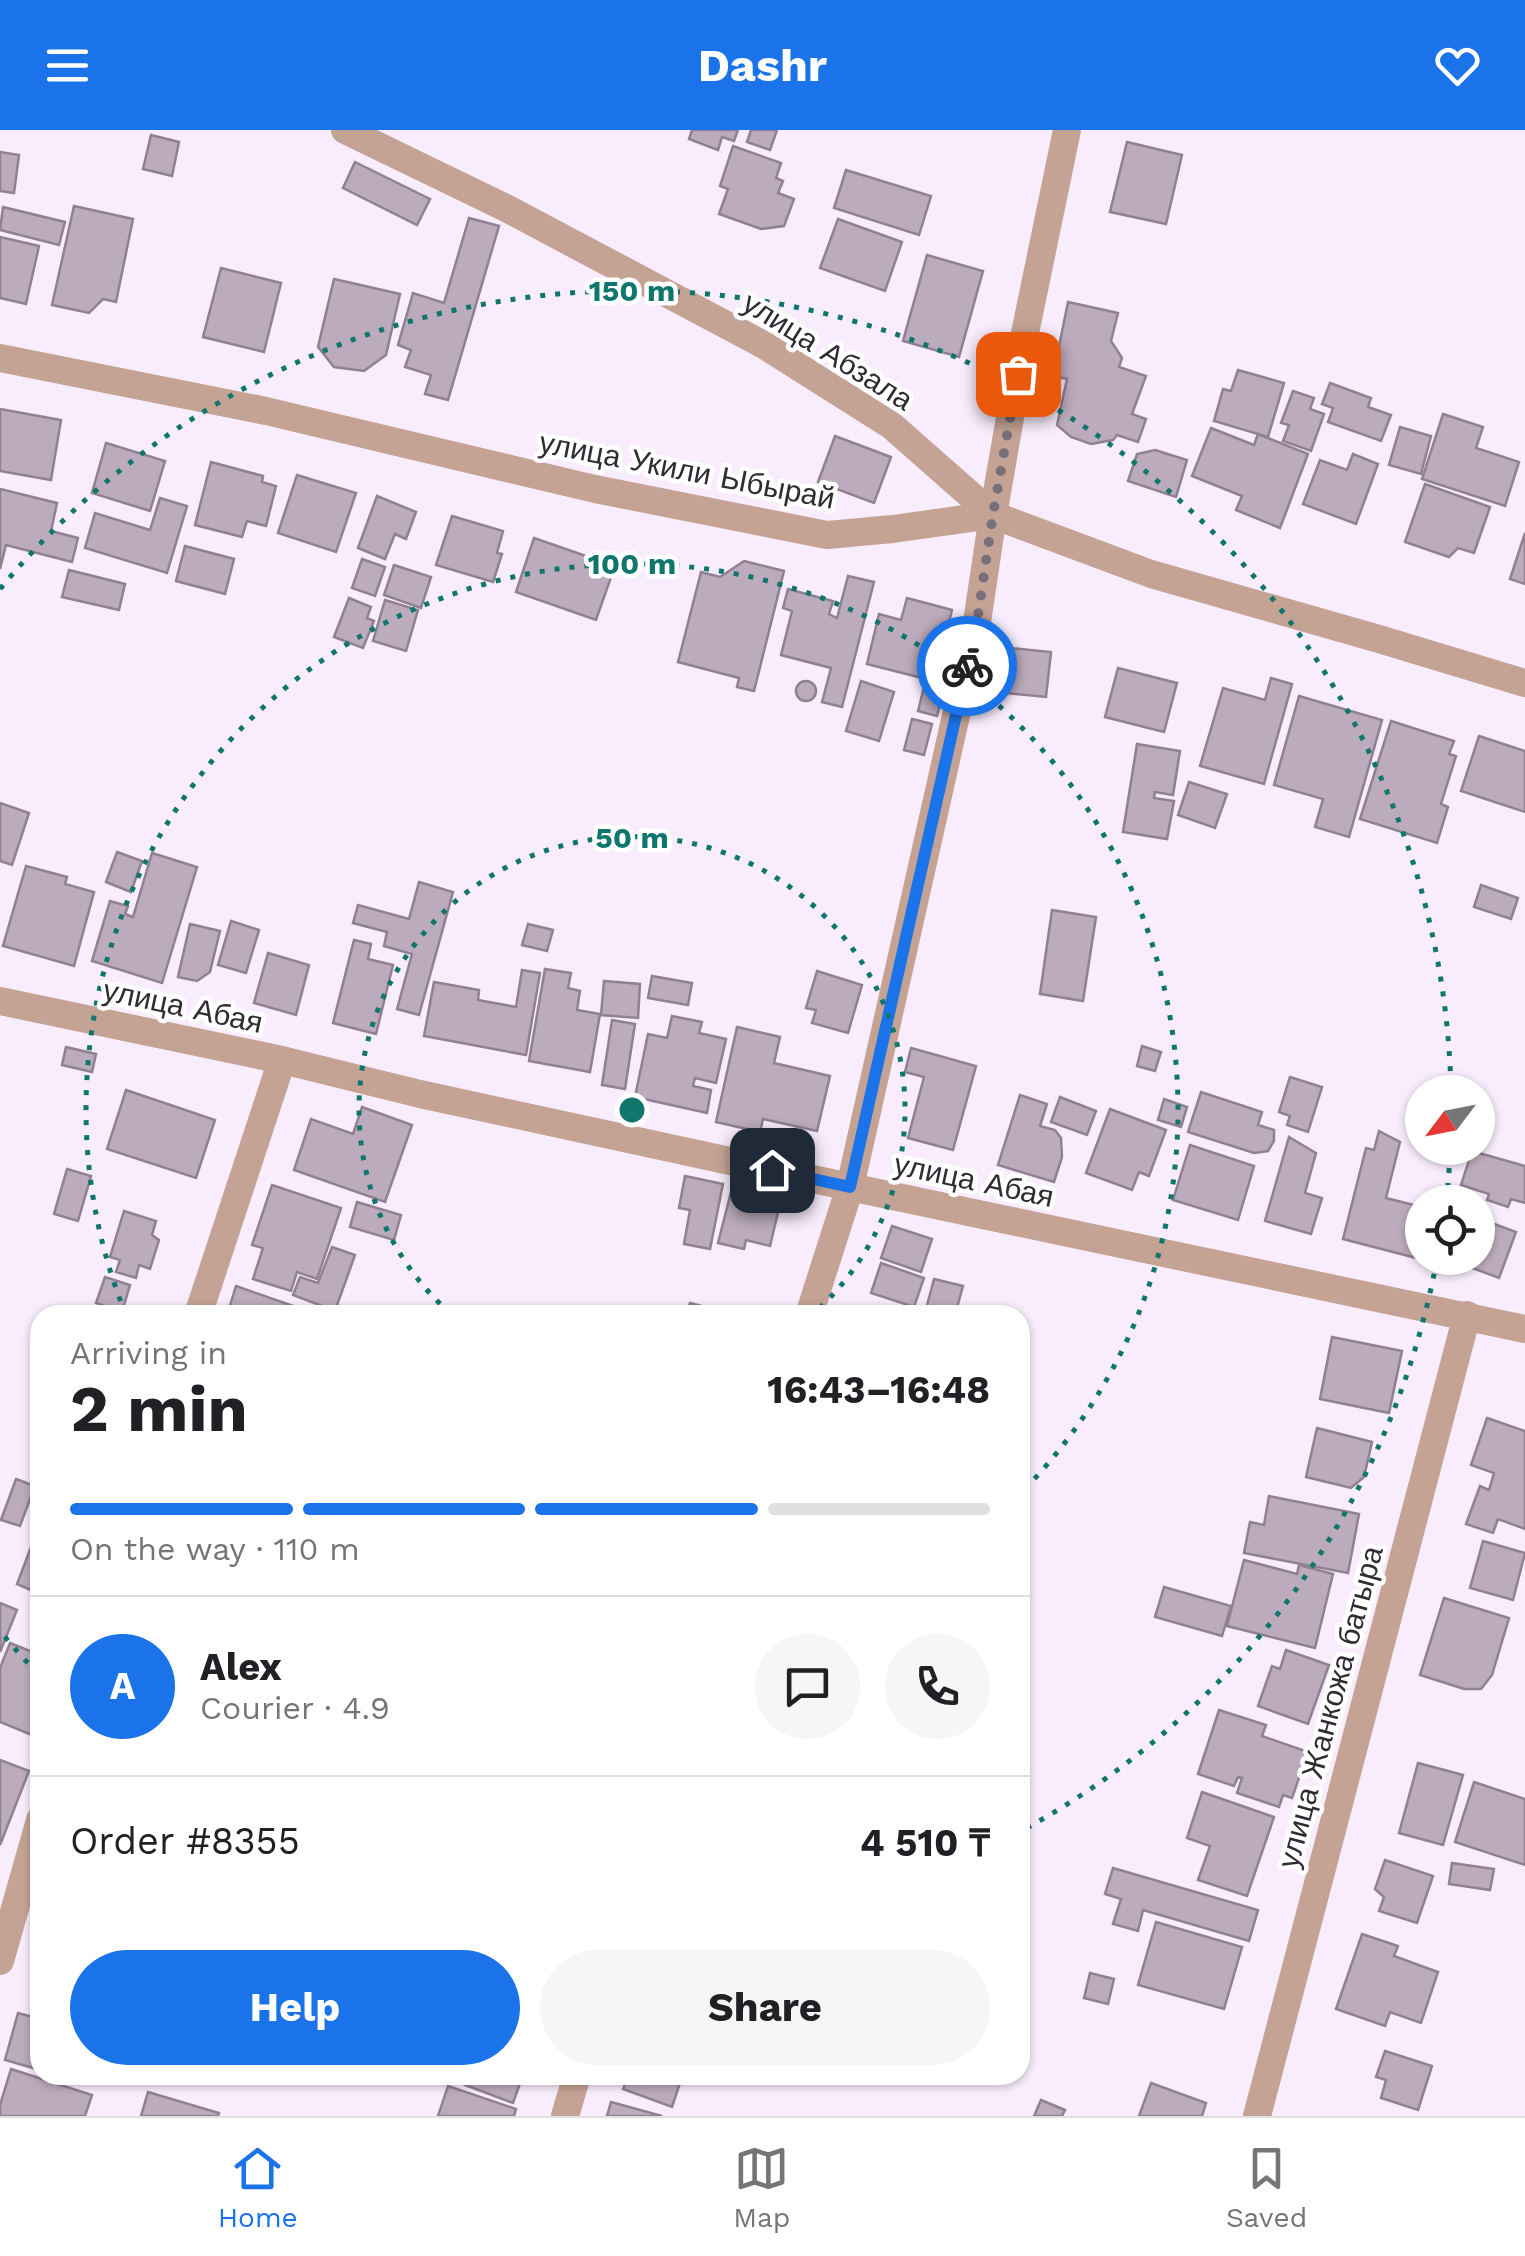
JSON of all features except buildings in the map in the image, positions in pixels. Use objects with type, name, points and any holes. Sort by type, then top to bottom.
[{"type":"street","name":"улица Абзала","points":[[345,130],[508,209],[764,345],[892,426],[993,514]]},
{"type":"street","points":[[813,1305],[850,1187],[977,622],[1024,338],[1067,130]]},
{"type":"street","name":"улица Укили Ыбырай","points":[[0,358],[266,411],[595,489],[828,535],[993,514],[1151,574],[1525,683]]},
{"type":"street","name":"улица Абая","points":[[0,1001],[850,1187],[1525,1328]]},
{"type":"street","points":[[201,1305],[282,1060]]},
{"type":"street","name":"улица Жанкожа батыра","points":[[1257,2116],[1466,1315]]},
{"type":"street","points":[[0,1961],[30,1855]]},
{"type":"street","points":[[565,2116],[574,2085]]},
{"type":"way so far","points":[[967,666],[1018,374]]},
{"type":"route","points":[[772,1170],[850,1187],[967,666]]}]
